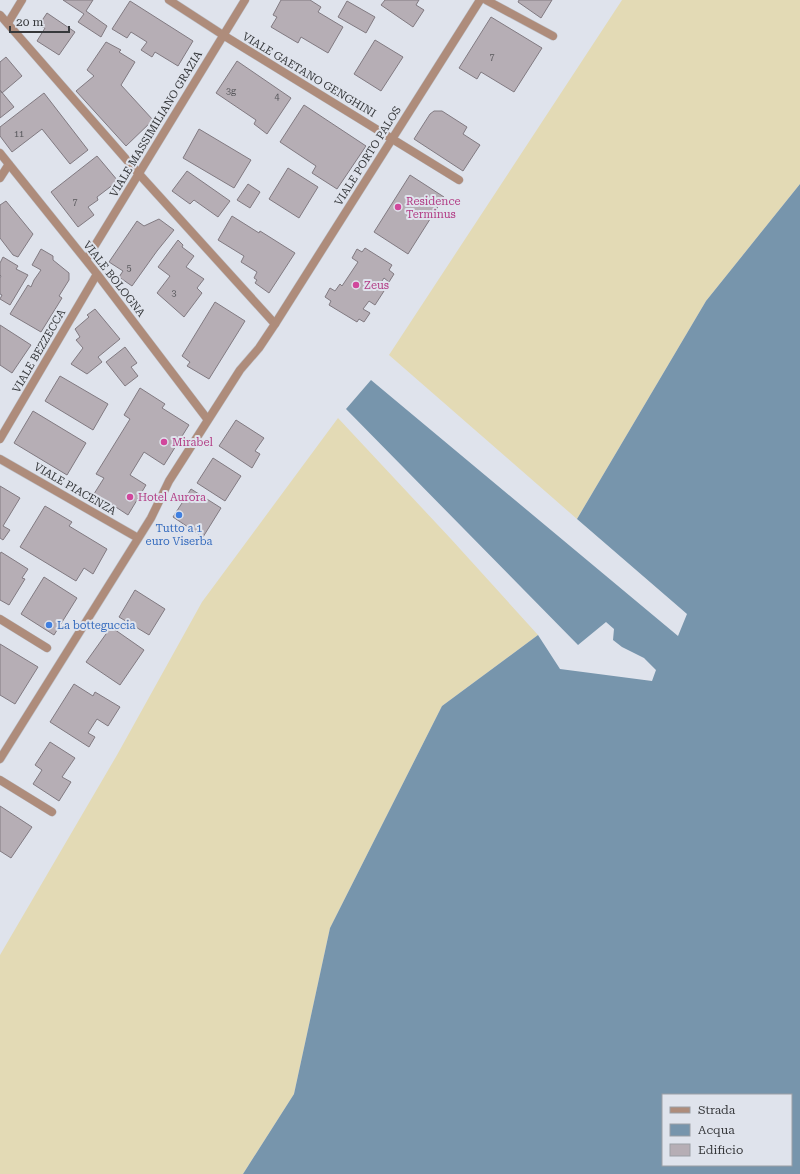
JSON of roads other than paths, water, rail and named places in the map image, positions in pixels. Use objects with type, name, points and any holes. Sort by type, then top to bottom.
[{"type":"street","points":[[8,23],[22,0]]},
{"type":"street","name":"VIALE GAETANO GENGHINI","points":[[169,0],[223,35],[459,180]]},
{"type":"street","name":"VIALE MASSIMILIANO GRAZIA","points":[[86,260],[245,0]]},
{"type":"street","name":"VIALE PORTO PALOS","points":[[0,759],[151,518],[169,481],[240,370],[259,348],[275,324],[480,0]]},
{"type":"street","points":[[486,0],[553,36]]},
{"type":"street","points":[[0,15],[139,174],[275,324]]},
{"type":"street","name":"VIALE BOLOGNA","points":[[0,153],[97,274],[208,420]]},
{"type":"street","points":[[0,178],[9,164]]},
{"type":"street","name":"VIALE BEZZECCA","points":[[0,439],[97,274]]},
{"type":"street","name":"VIALE PIACENZA","points":[[0,459],[138,538]]},
{"type":"street","points":[[0,620],[47,648]]},
{"type":"street","points":[[0,780],[52,812]]},
{"type":"water","points":[[800,184],[800,1174],[243,1174],[294,1094],[330,928],[442,706],[538,635],[560,669],[652,681],[656,670],[644,658],[622,647],[613,640],[614,629],[606,622],[578,645],[346,409],[371,380],[678,636],[687,614],[577,519],[706,301]]},
{"type":"place","name":"Residence Terminus","points":[[398,207]]},
{"type":"place","name":"Zeus","points":[[356,285]]},
{"type":"place","name":"Mirabel","points":[[164,442]]},
{"type":"place","name":"Hotel Aurora","points":[[130,497]]},
{"type":"place","name":"Tutto a 1 euro Viserba","points":[[179,515]]},
{"type":"place","name":"La botteguccia","points":[[49,625]]}]
